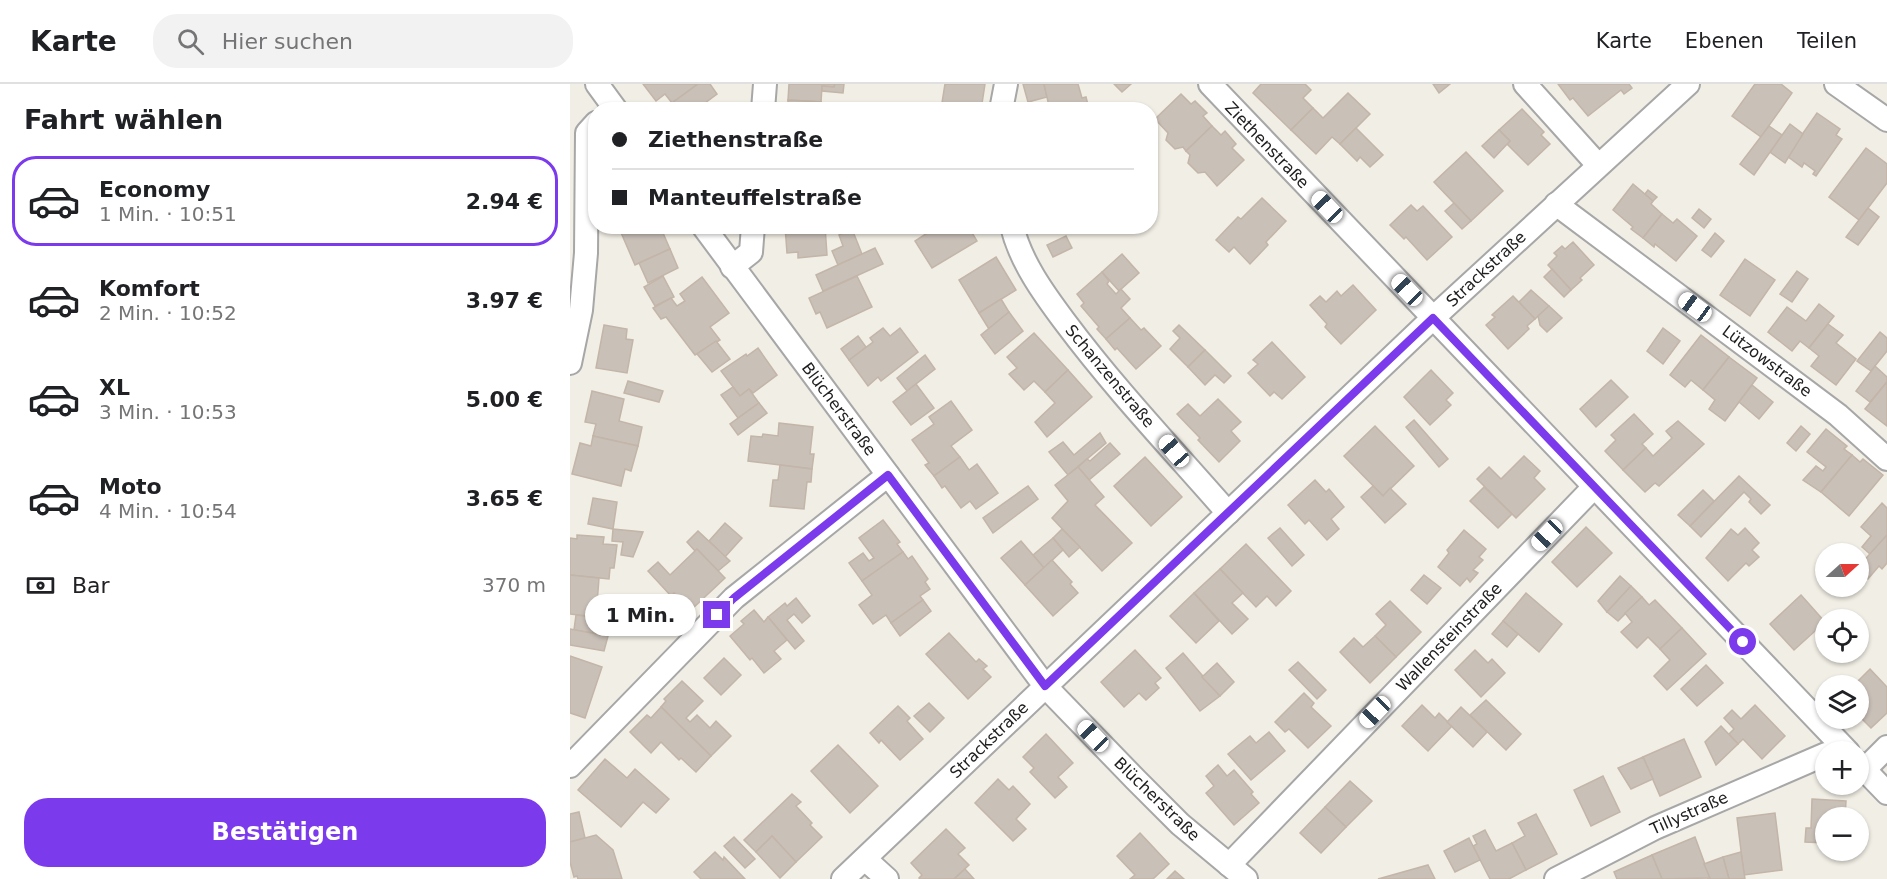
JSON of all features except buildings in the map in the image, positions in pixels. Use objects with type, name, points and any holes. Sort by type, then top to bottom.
[{"type":"street","points":[[597,84],[608,102]]},
{"type":"street","points":[[764,102],[765,84]]},
{"type":"street","points":[[1003,102],[1006,84]]},
{"type":"street","name":"Ziethenstraße","points":[[1210,84],[1594,487],[1831,741]]},
{"type":"street","points":[[1525,84],[1598,165]]},
{"type":"street","name":"Strackstraße","points":[[843,879],[1433,318],[1688,84]]},
{"type":"street","points":[[1836,84],[1887,120]]},
{"type":"street","points":[[570,363],[580,310],[586,253],[588,132]]},
{"type":"street","name":"Lützowstraße","points":[[1556,204],[1838,415],[1887,459]]},
{"type":"street","name":"Blücherstraße","points":[[709,234],[1045,686],[1180,824],[1237,872]]},
{"type":"street","points":[[732,267],[751,252],[752,234]]},
{"type":"street","name":"Schanzenstraße","points":[[1016,234],[1033,274],[1050,302],[1092,358],[1228,513]]},
{"type":"street","points":[[570,766],[734,598],[888,475]]},
{"type":"street","name":"Wallensteinstraße","points":[[1237,872],[1594,487]]},
{"type":"street","points":[[1869,751],[1887,747]]},
{"type":"street","name":"Tillystraße","points":[[1556,879],[1655,828],[1815,767]]},
{"type":"street","name":"Ziethenstraße","points":[[1869,777],[1887,793]]},
{"type":"street","points":[[865,859],[887,879]]},
{"type":"route","points":[[717,615],[734,598],[888,475],[1045,686],[1433,318],[1743,642]]}]
